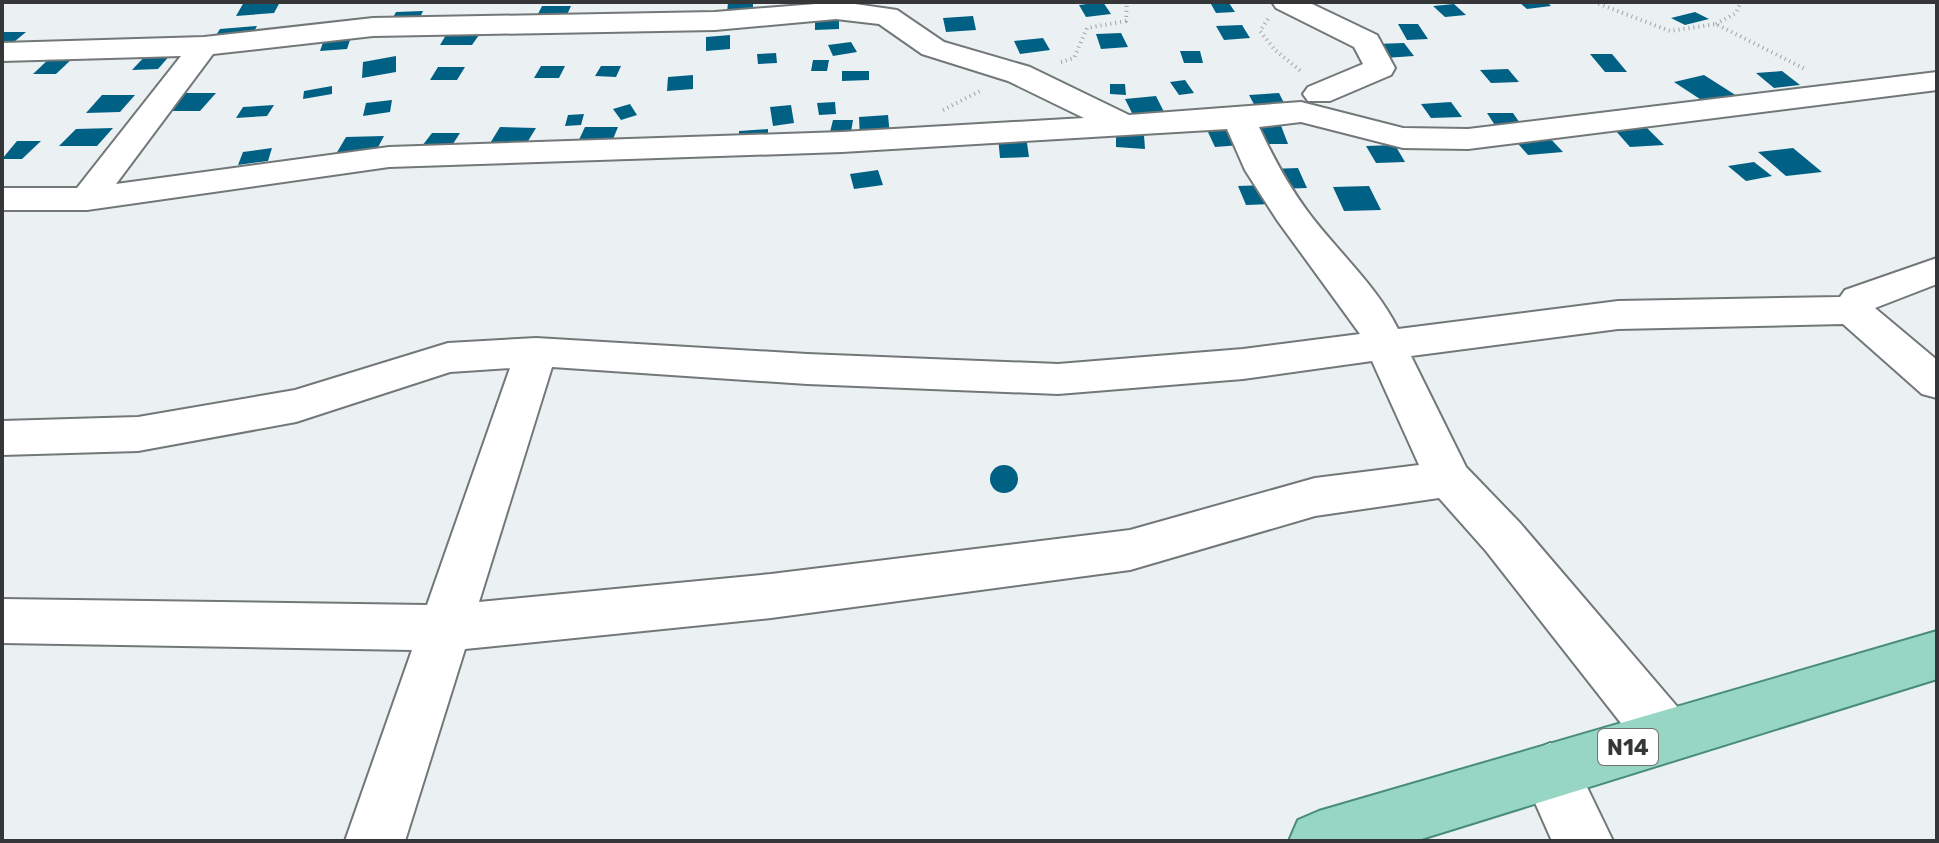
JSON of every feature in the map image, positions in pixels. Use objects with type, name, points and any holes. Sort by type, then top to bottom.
[{"type":"main road","name":"N14","points":[[1319,841],[1937,655]]},
{"type":"street","points":[[1280,7],[1366,41],[1380,68],[1319,94]]},
{"type":"street","points":[[2,52],[204,46],[373,27],[715,21],[836,10],[887,16],[933,48],[1019,74],[1125,126]]},
{"type":"street","points":[[87,199],[204,46]]},
{"type":"street","points":[[2,199],[87,199],[389,157],[842,142],[1239,119],[1301,112],[1403,138],[1468,139],[1937,81]]},
{"type":"street","points":[[1239,119],[1262,170],[1295,220],[1373,319],[1382,344],[1449,479],[1503,537],[1666,736]]},
{"type":"street","points":[[1852,310],[1859,299],[1935,272]]},
{"type":"street","points":[[2,438],[138,434],[296,406],[448,358],[536,352],[807,369],[1058,379],[1243,364],[1618,315],[1852,310],[1937,383]]},
{"type":"street","points":[[375,841],[536,352]]},
{"type":"street","points":[[9,632],[447,628],[771,596],[1130,550],[1315,497],[1449,479]]},
{"type":"street","points":[[1550,771],[1583,841]]},
{"type":"path","points":[[1594,2],[1670,31],[1716,24],[1736,13],[1741,2]]},
{"type":"path","points":[[1280,7],[1260,31],[1319,94]]},
{"type":"path","points":[[1716,24],[1850,92]]},
{"type":"building","points":[[244,2],[280,2],[274,13],[236,16]]},
{"type":"building","points":[[728,2],[753,2],[753,12],[727,13]]},
{"type":"building","points":[[1103,2],[1111,14],[1086,17],[1079,5]]},
{"type":"building","points":[[1519,2],[1547,2],[1551,6],[1527,9]]},
{"type":"building","points":[[1229,3],[1235,12],[1216,13],[1211,4]]},
{"type":"building","points":[[1454,4],[1466,15],[1445,17],[1433,6]]},
{"type":"building","points":[[542,6],[571,6],[565,19],[535,20]]},
{"type":"building","points":[[423,11],[418,22],[390,23],[396,12]]},
{"type":"building","points":[[1695,12],[1709,19],[1685,25],[1671,18]]},
{"type":"building","points":[[839,16],[839,29],[815,30],[815,17]]},
{"type":"building","points":[[973,16],[976,30],[946,32],[943,18]]},
{"type":"building","points":[[1398,24],[1418,24],[1428,39],[1407,40]]},
{"type":"building","points":[[1242,25],[1250,38],[1224,40],[1216,26]]},
{"type":"building","points":[[257,26],[251,37],[213,40],[220,29]]},
{"type":"building","points":[[353,31],[347,49],[320,51],[326,34]]},
{"type":"building","points":[[2,32],[26,32],[8,47],[2,47]]},
{"type":"building","points":[[1121,33],[1128,47],[1101,49],[1096,34]]},
{"type":"building","points":[[446,35],[479,35],[472,45],[440,45]]},
{"type":"building","points":[[730,35],[730,49],[706,51],[706,37]]},
{"type":"building","points":[[1043,38],[1050,50],[1020,54],[1014,41]]},
{"type":"building","points":[[851,42],[857,52],[833,56],[828,45]]},
{"type":"building","points":[[1404,43],[1414,56],[1385,58],[1375,44]]},
{"type":"building","points":[[1180,51],[1200,51],[1203,63],[1184,63]]},
{"type":"building","points":[[172,53],[158,69],[132,70],[147,54]]},
{"type":"building","points":[[776,53],[777,63],[758,64],[757,54]]},
{"type":"building","points":[[1590,54],[1612,54],[1627,72],[1605,72]]},
{"type":"building","points":[[396,56],[396,72],[362,78],[363,62]]},
{"type":"building","points":[[51,57],[74,57],[56,74],[33,74]]},
{"type":"building","points":[[813,60],[829,60],[827,71],[811,71]]},
{"type":"building","points":[[541,66],[565,66],[559,78],[534,78]]},
{"type":"building","points":[[601,66],[621,66],[616,77],[595,76]]},
{"type":"building","points":[[438,67],[465,67],[457,80],[430,80]]},
{"type":"building","points":[[1508,69],[1519,82],[1491,83],[1480,70]]},
{"type":"building","points":[[842,71],[869,71],[869,80],[842,81]]},
{"type":"building","points":[[1782,71],[1800,85],[1774,88],[1756,73]]},
{"type":"building","points":[[693,75],[693,89],[667,91],[668,77]]},
{"type":"building","points":[[1704,75],[1737,96],[1706,103],[1674,82]]},
{"type":"building","points":[[1185,80],[1194,93],[1179,95],[1170,82]]},
{"type":"building","points":[[1110,84],[1125,84],[1126,95],[1110,94]]},
{"type":"building","points":[[332,86],[332,94],[303,99],[304,91]]},
{"type":"building","points":[[181,93],[216,93],[200,111],[165,111]]},
{"type":"building","points":[[1279,93],[1286,107],[1256,108],[1249,95]]},
{"type":"building","points":[[102,95],[135,95],[120,112],[86,113]]},
{"type":"building","points":[[1156,96],[1165,114],[1134,117],[1125,99]]},
{"type":"building","points":[[392,100],[390,112],[363,116],[366,103]]},
{"type":"building","points":[[835,102],[836,114],[819,115],[817,103]]},
{"type":"building","points":[[1451,102],[1462,117],[1431,118],[1421,104]]},
{"type":"building","points":[[630,104],[637,115],[621,120],[613,109]]},
{"type":"building","points":[[274,105],[267,116],[236,118],[243,107]]},
{"type":"building","points":[[791,105],[794,123],[773,126],[770,107]]},
{"type":"building","points":[[1487,113],[1513,113],[1524,129],[1498,130]]},
{"type":"building","points":[[584,114],[581,125],[565,126],[568,115]]},
{"type":"building","points":[[888,115],[890,136],[860,138],[859,117]]},
{"type":"building","points":[[833,120],[853,120],[851,132],[830,132]]},
{"type":"building","points":[[1280,123],[1288,144],[1260,144],[1252,124]]},
{"type":"building","points":[[500,127],[536,128],[525,146],[489,145]]},
{"type":"building","points":[[585,127],[618,127],[611,144],[577,144]]},
{"type":"building","points":[[113,128],[97,146],[59,146],[76,129]]},
{"type":"building","points":[[1233,128],[1241,145],[1215,147],[1207,130]]},
{"type":"building","points":[[1647,128],[1664,145],[1630,147],[1615,130]]},
{"type":"building","points":[[768,129],[768,145],[739,147],[739,131]]},
{"type":"building","points":[[432,133],[460,133],[451,147],[422,146]]},
{"type":"building","points":[[1116,134],[1144,135],[1145,149],[1116,147]]},
{"type":"building","points":[[1546,134],[1563,152],[1528,155],[1512,137]]},
{"type":"building","points":[[384,136],[375,153],[336,154],[346,137]]},
{"type":"building","points":[[998,136],[1026,136],[1029,157],[1000,158]]},
{"type":"building","points":[[17,141],[41,141],[22,159],[2,159]]},
{"type":"building","points":[[1395,145],[1405,162],[1376,163],[1366,146]]},
{"type":"building","points":[[272,148],[268,161],[238,165],[243,152]]},
{"type":"building","points":[[1793,148],[1822,172],[1786,176],[1758,152]]},
{"type":"building","points":[[1754,162],[1772,176],[1746,181],[1728,166]]},
{"type":"building","points":[[1298,168],[1307,188],[1278,189],[1270,169]]},
{"type":"building","points":[[878,170],[883,185],[854,189],[850,174]]},
{"type":"building","points":[[1266,185],[1274,204],[1246,205],[1238,186]]},
{"type":"building","points":[[1369,186],[1381,210],[1344,211],[1333,187]]},
{"type":"building","points":[[1004,465],[1014,469],[1018,479],[1014,489],[1004,493],[994,489],[990,479],[994,469]]}]
